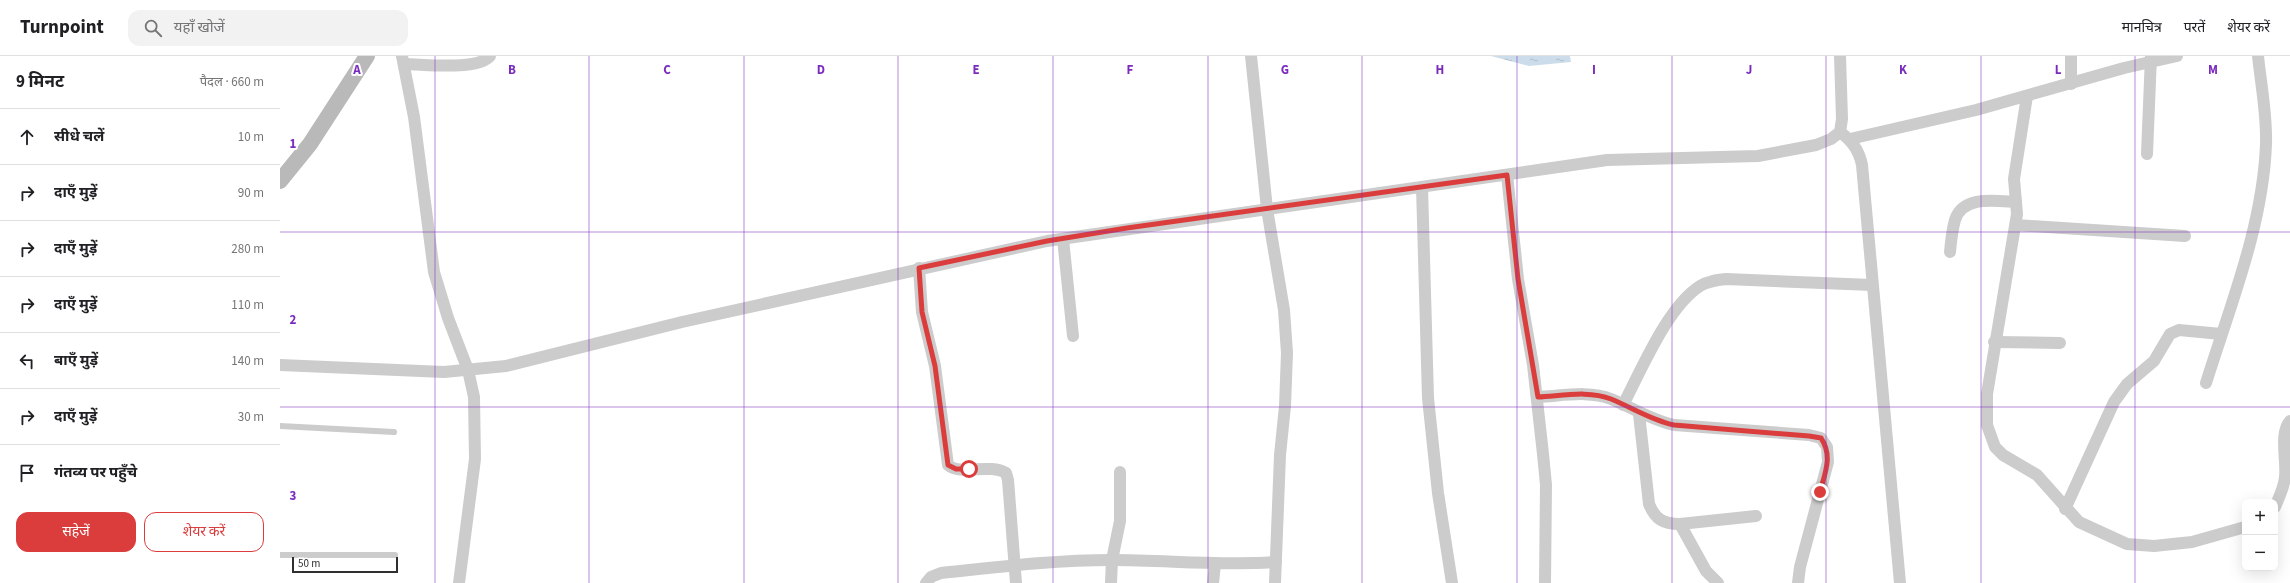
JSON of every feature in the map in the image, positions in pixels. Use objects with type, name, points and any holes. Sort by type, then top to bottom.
[{"type":"main road","points":[[280,181],[310,144],[367,56]]},
{"type":"street","points":[[458,583],[475,459],[474,397],[468,370],[448,318],[434,272],[414,117],[403,60],[471,65],[485,61],[490,56]]},
{"type":"street","points":[[1251,56],[1267,209],[1284,310],[1287,354],[1285,406],[1280,455],[1275,583]]},
{"type":"street","points":[[1840,56],[1842,119],[1845,136],[1859,153],[1862,165],[1900,583]]},
{"type":"street","points":[[2070,84],[2071,56]]},
{"type":"street","points":[[280,365],[444,372],[506,366],[682,322],[919,268],[1063,239],[1607,160],[1758,156],[1816,145],[1831,139],[1845,136],[1976,110],[2070,84],[2151,58],[2177,56]]},
{"type":"street","points":[[2206,383],[2251,238],[2264,167],[2266,120],[2258,56]]},
{"type":"street","points":[[2147,154],[2151,58]]},
{"type":"street","points":[[2027,96],[2014,179],[2016,225],[1994,342],[1986,411],[1990,438],[1995,447],[2003,455],[2037,475],[2079,522],[2088,528],[2127,544],[2139,546],[2192,542],[2242,528]]},
{"type":"street","points":[[1507,175],[1518,279],[1538,397],[1546,485],[1545,583]]},
{"type":"street","points":[[1422,187],[1428,398],[1438,492],[1452,583]]},
{"type":"street","points":[[1950,252],[1955,220],[1960,210],[1969,204],[1983,201],[2016,202]]},
{"type":"street","points":[[2016,225],[2185,236]]},
{"type":"street","points":[[1063,239],[1073,336]]},
{"type":"street","points":[[919,268],[922,312],[935,366],[948,465],[956,469],[995,469],[1006,473],[1008,480],[1016,583]]},
{"type":"street","points":[[1622,405],[1669,321],[1689,294],[1701,285],[1714,280],[1726,279],[1872,285]]},
{"type":"street","points":[[2065,508],[2114,402],[2127,384],[2154,361],[2170,334],[2179,330],[2221,334]]},
{"type":"street","points":[[1994,342],[2060,343]]},
{"type":"street","points":[[1538,397],[1595,395],[1611,399],[1657,422],[1674,425],[1821,438],[1827,447],[1828,462],[1800,567],[1798,583]]},
{"type":"street","points":[[1639,414],[1649,504],[1653,515],[1659,520],[1670,524],[1756,516]]},
{"type":"street","points":[[2278,500],[2283,489],[2285,475],[2285,433],[2290,421]]},
{"type":"street","points":[[1111,583],[1112,560],[1119,532],[1120,472]]},
{"type":"street","points":[[1680,524],[1703,566],[1718,583]]},
{"type":"street","points":[[926,583],[932,577],[941,573],[1014,565],[1112,560],[1215,564],[1276,562]]},
{"type":"street","points":[[1213,583],[1215,564]]},
{"type":"lane","points":[[280,426],[394,432]]},
{"type":"lane","points":[[280,555],[395,555]]},
{"type":"water","points":[[1491,56],[1570,56],[1571,62],[1529,66]]},
{"type":"route","points":[[969,469],[951,468],[946,459],[939,390],[935,366],[922,312],[919,268],[1047,241],[1127,228],[1507,175],[1518,279],[1534,365],[1538,397],[1595,395],[1611,399],[1657,422],[1674,425],[1821,438],[1827,447],[1828,462],[1820,492]]}]
